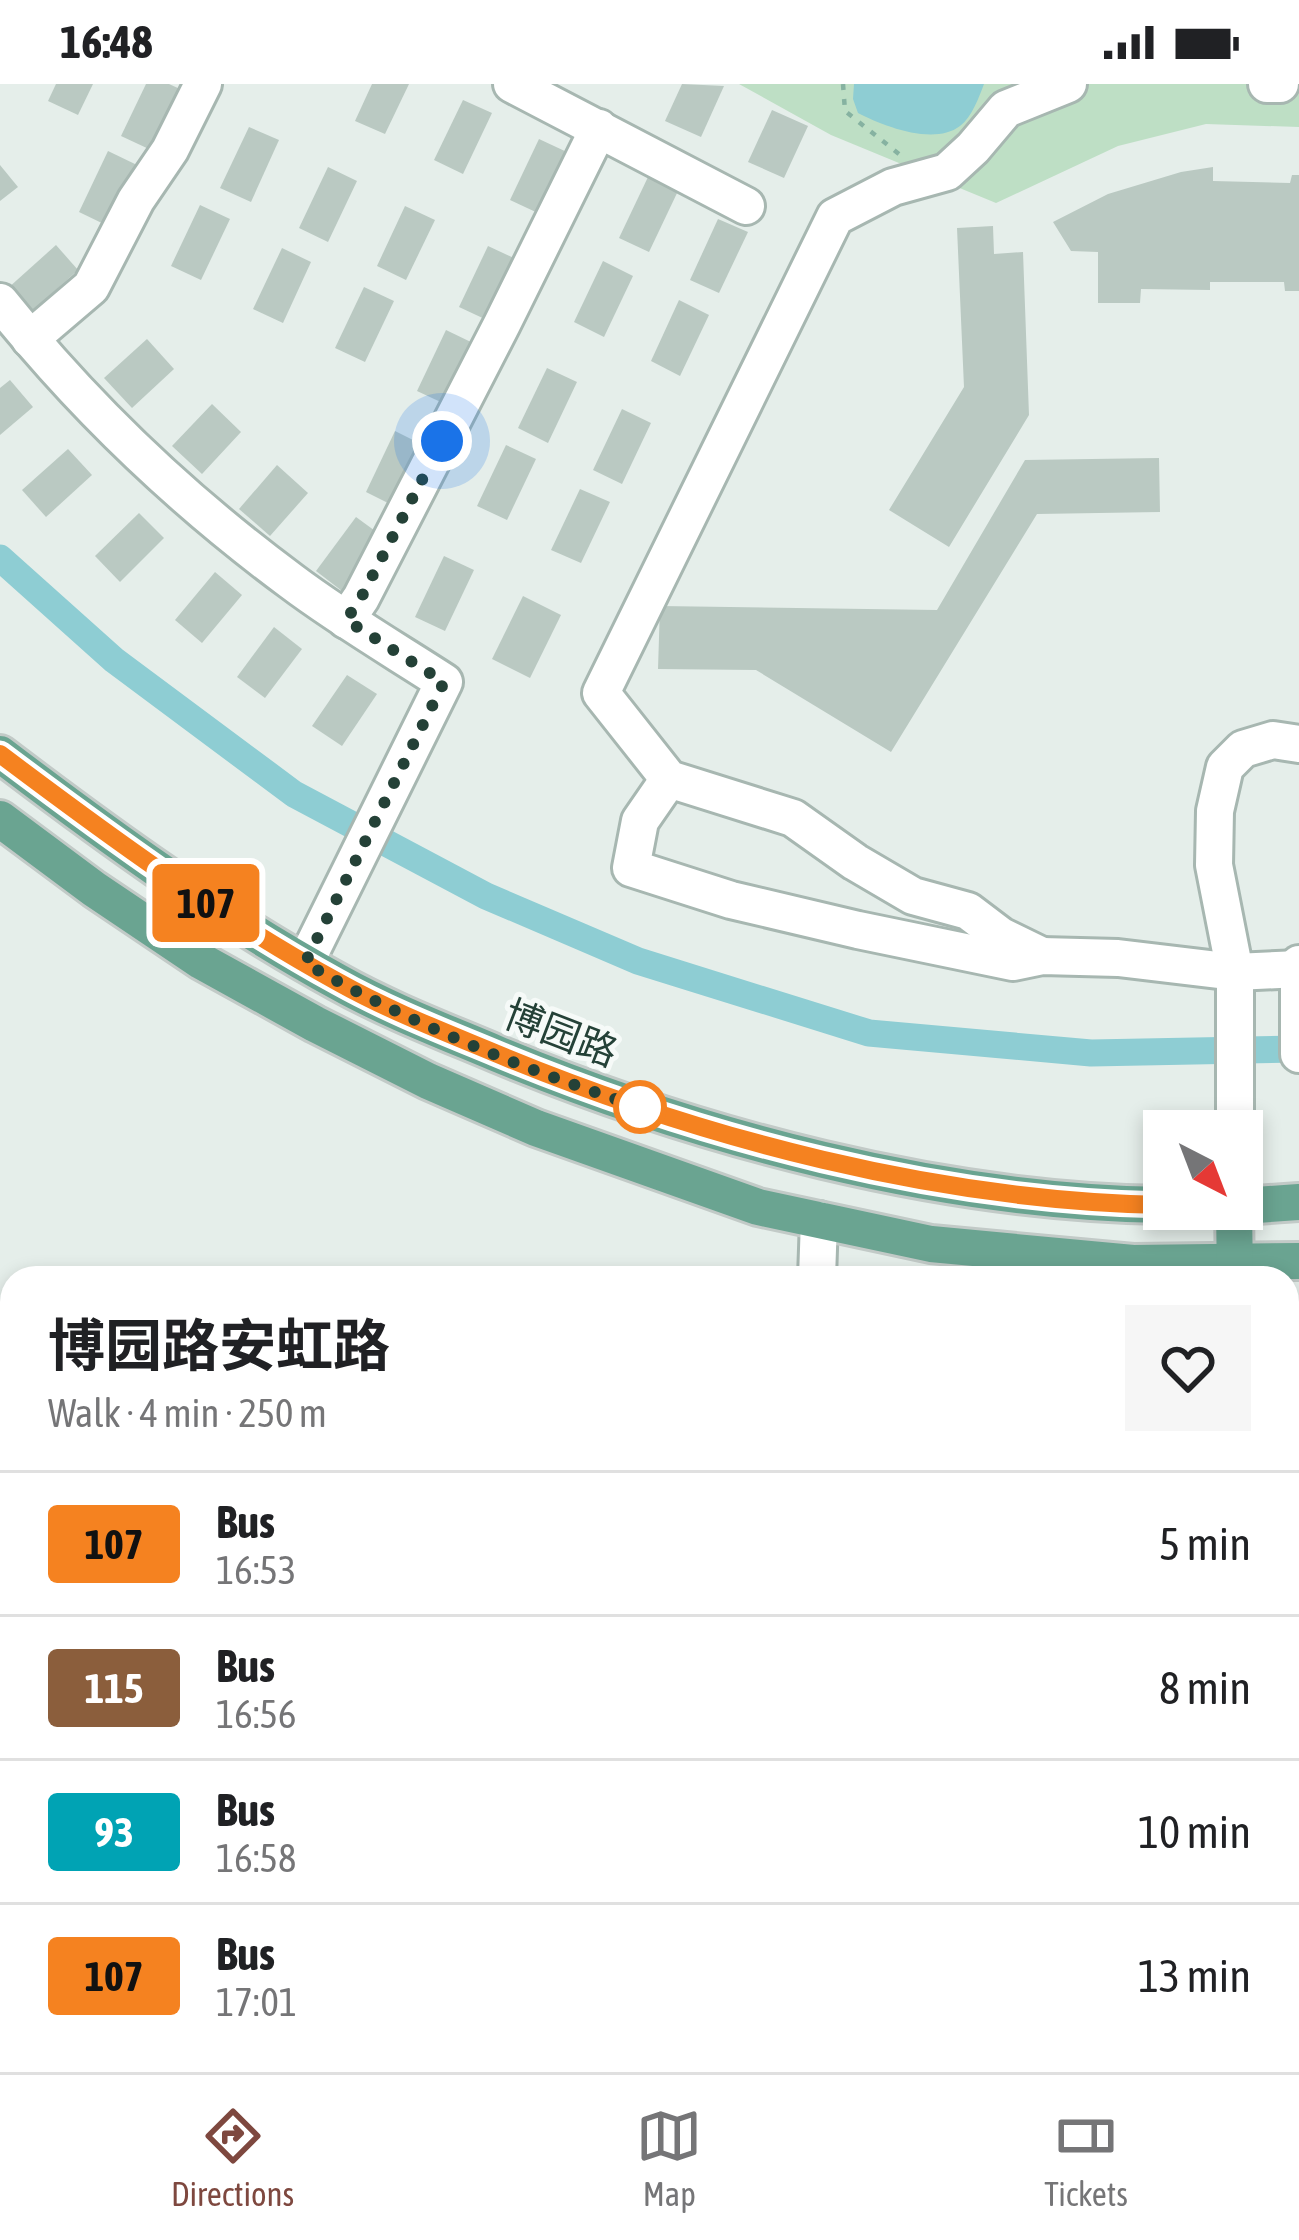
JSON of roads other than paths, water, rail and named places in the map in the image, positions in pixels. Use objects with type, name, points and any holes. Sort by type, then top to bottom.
[{"type":"main road","name":"博园路","points":[[0,754],[221,914],[342,985],[563,1082],[727,1135],[863,1169],[1019,1195],[1143,1204]]},
{"type":"main road","points":[[0,819],[201,961],[428,1081],[536,1128],[758,1208],[931,1244],[1177,1266]]},
{"type":"main road","points":[[1263,1205],[1299,1202]]},
{"type":"main road","points":[[1235,1266],[1237,1230]]},
{"type":"main road","points":[[1263,1266],[1299,1261]]},
{"type":"street","points":[[30,339],[92,287],[202,84]]},
{"type":"street","points":[[512,84],[746,206]]},
{"type":"street","points":[[1042,956],[1001,936],[968,911],[914,896],[855,862],[794,818],[669,779],[601,693],[835,217],[893,187],[947,172],[973,148],[1002,97],[1068,84]]},
{"type":"street","points":[[1267,84],[1280,84]]},
{"type":"street","points":[[346,620],[481,366],[599,128]]},
{"type":"street","points":[[0,302],[78,394],[132,448],[248,548],[346,620],[444,682],[305,963]]},
{"type":"street","points":[[1235,1110],[1235,988],[1214,866],[1215,811],[1225,767],[1243,749],[1273,740],[1299,744]]},
{"type":"street","points":[[669,779],[640,821],[632,868],[730,900],[1013,962],[1042,956],[1118,958],[1235,988],[1299,968],[1299,1054]]},
{"type":"street","points":[[817,1266],[819,1220]]},
{"type":"water","points":[[854,84],[984,84],[960,126],[923,134],[858,113]]},
{"type":"waterway","points":[[0,558],[114,660],[294,794],[486,896],[638,961],[869,1033],[1091,1053],[1299,1049]]}]
